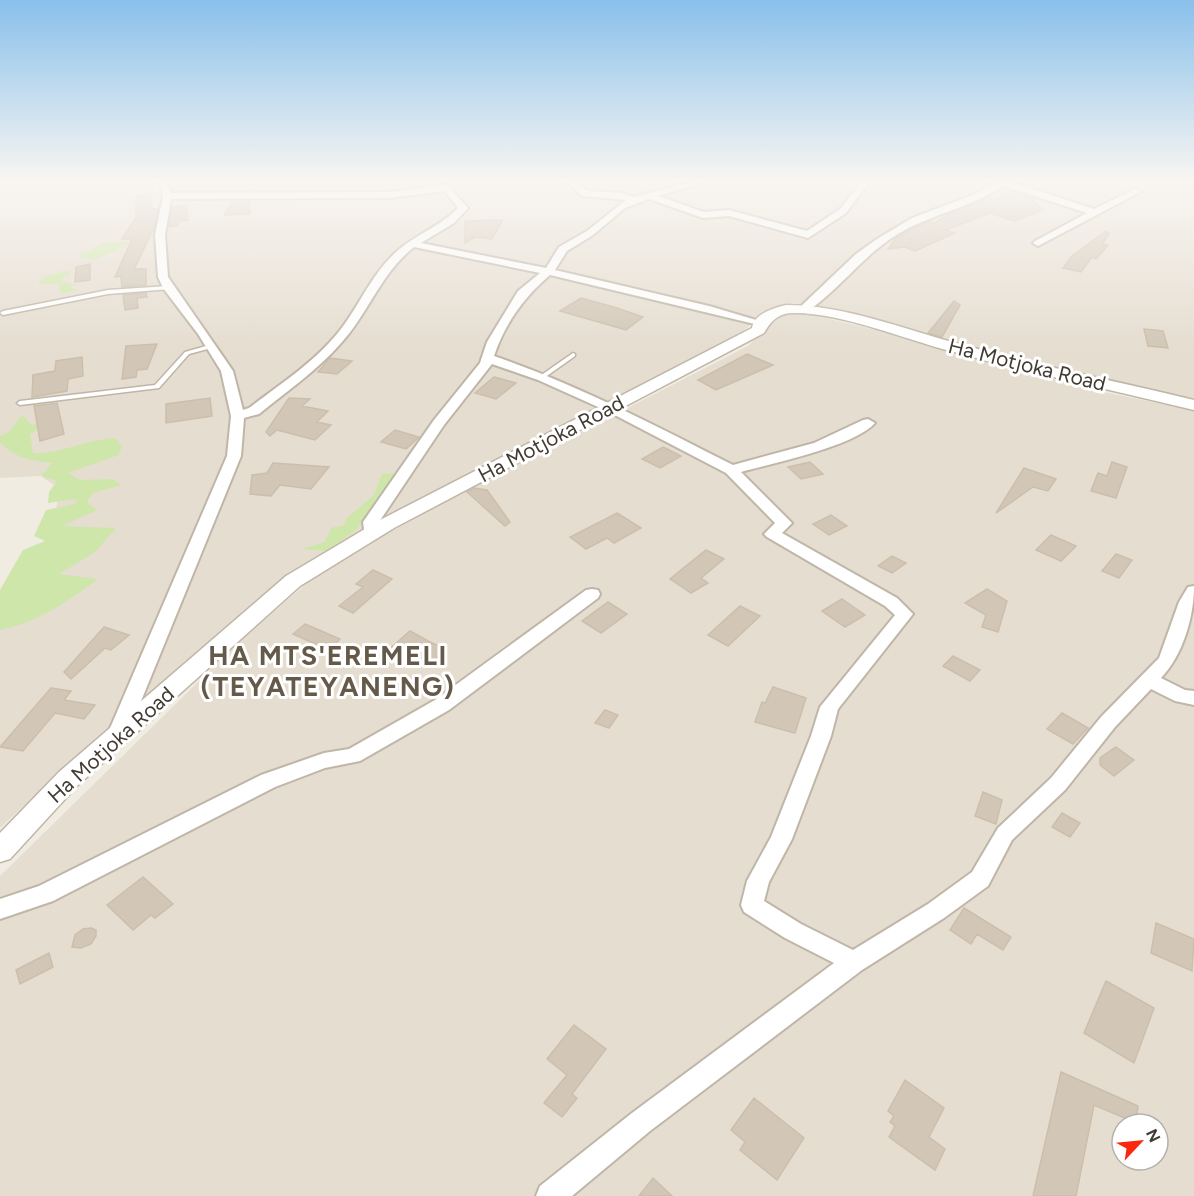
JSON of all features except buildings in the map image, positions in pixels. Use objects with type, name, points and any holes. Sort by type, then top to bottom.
[{"type":"street","points":[[111,742],[118,732],[234,456],[238,416],[230,378],[213,346],[168,288],[163,276],[160,237]]},
{"type":"street","points":[[238,416],[254,411],[339,339],[372,285],[400,252],[424,237]]},
{"type":"street","points":[[370,534],[371,522],[439,423],[488,358],[493,342],[522,293],[549,271],[563,249],[584,237]]},
{"type":"street","points":[[804,309],[823,297],[851,266],[876,243],[887,237]]},
{"type":"street","points":[[1038,243],[1049,237]]},
{"type":"street","points":[[412,244],[549,271],[697,306],[759,324]]},
{"type":"street","name":"Ha Motjoka Road","points":[[0,850],[68,779],[293,581],[370,534],[759,330],[759,324],[772,314],[786,309],[804,309],[863,321],[956,348],[1194,405]]},
{"type":"street","points":[[488,358],[542,377],[612,408],[731,470],[784,523],[772,534],[891,602],[905,614],[829,707],[781,839],[758,881],[752,905],[793,931],[854,962]]},
{"type":"street","points":[[731,470],[821,445],[847,435],[868,423]]},
{"type":"street","points":[[550,1196],[641,1122],[854,962],[936,911],[980,879],[1005,834],[1058,784],[1108,722],[1167,661],[1187,602],[1194,591]]},
{"type":"street","points":[[0,909],[45,894],[233,801],[268,781],[324,761],[353,756],[442,705],[592,594]]},
{"type":"street","points":[[1149,680],[1181,696],[1194,698]]},
{"type":"lane","points":[[3,313],[108,292],[168,288]]},
{"type":"lane","points":[[20,403],[157,387],[187,353],[213,346]]},
{"type":"lane","points":[[542,377],[573,355]]},
{"type":"shaded area","points":[[0,237],[1194,237],[1194,400],[945,342],[824,308],[796,303],[786,304],[759,316],[743,332],[712,350],[645,383],[517,455],[388,517],[276,584],[58,774],[0,828],[0,621],[16,613],[50,529],[61,490],[41,476],[0,478]]},
{"type":"shaded area","points":[[795,311],[876,330],[1103,392],[1194,410],[1194,1196],[0,1196],[0,876],[242,639],[307,583],[358,550],[433,508],[748,346],[784,313]]},
{"type":"green space","points":[[134,241],[95,260],[81,257],[81,253],[88,252],[102,243]]},
{"type":"green space","points":[[69,270],[70,276],[65,275],[61,282],[78,284],[69,287],[79,290],[61,294],[58,284],[37,284],[46,276]]},
{"type":"green space","points":[[22,415],[31,425],[52,422],[30,434],[33,453],[44,453],[115,438],[122,447],[118,455],[68,473],[80,480],[113,479],[121,485],[93,493],[87,502],[97,510],[62,526],[116,528],[95,552],[59,574],[98,579],[52,610],[27,622],[0,630],[0,590],[23,550],[45,541],[34,536],[46,510],[75,504],[77,499],[48,503],[49,492],[57,481],[41,476],[52,463],[30,460],[12,452],[0,442],[0,436],[9,432]]},
{"type":"green space","points":[[382,474],[397,475],[382,501],[354,532],[326,551],[302,549],[325,542],[331,528],[344,525],[347,518],[374,495]]},
{"type":"district","name":"HA MTS'EREMELI (TEYATEYANENG)","points":[[328,672]]}]
